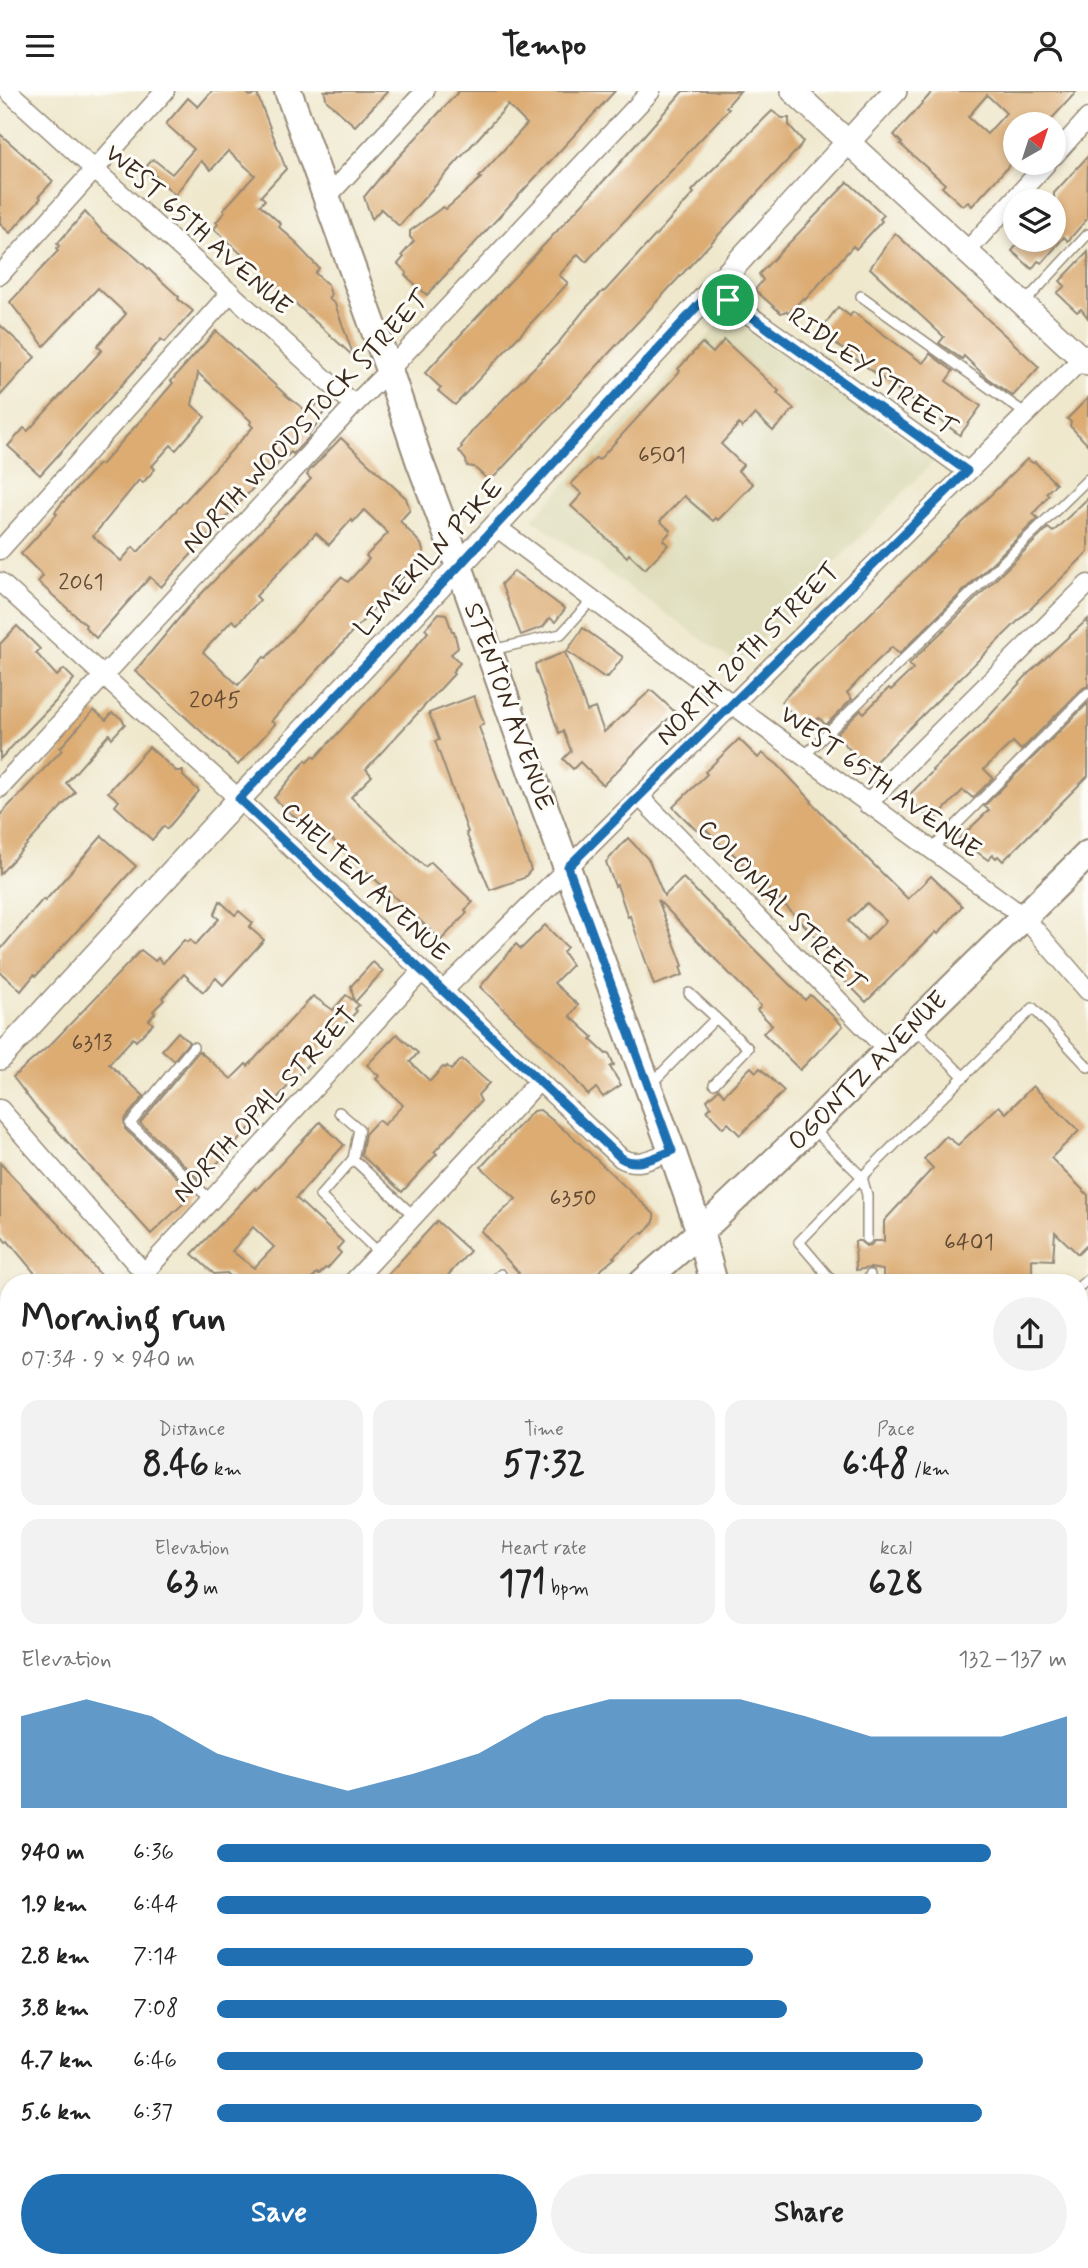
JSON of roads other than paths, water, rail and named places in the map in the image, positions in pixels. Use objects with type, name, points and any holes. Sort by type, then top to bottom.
[{"type":"main road","name":"STENTON AVENUE","points":[[288,91],[419,460],[672,1151],[712,1274]]},
{"type":"main road","name":"OGONTZ AVENUE","points":[[652,1274],[810,1127],[1088,854]]},
{"type":"street","name":"WEST 65TH AVENUE","points":[[8,91],[354,405]]},
{"type":"street","points":[[0,275],[165,91]]},
{"type":"street","points":[[327,197],[425,91]]},
{"type":"street","name":"NORTH WOODSTOCK STREET","points":[[0,788],[354,405],[650,91]]},
{"type":"street","points":[[793,91],[1086,358]]},
{"type":"street","name":"LIMEKILN PIKE","points":[[0,1058],[459,566],[894,91]]},
{"type":"street","points":[[1066,143],[1088,118]]},
{"type":"street","points":[[967,251],[1036,175]]},
{"type":"street","name":"RIDLEY STREET","points":[[713,289],[967,471]]},
{"type":"street","points":[[0,550],[231,292]]},
{"type":"street","name":"NORTH 20TH STREET","points":[[444,991],[967,471],[1086,358]]},
{"type":"street","name":"WEST 65TH AVENUE","points":[[495,526],[803,757],[1024,917],[1088,991]]},
{"type":"street","name":"CHELTEN AVENUE","points":[[0,582],[239,799],[621,1158],[628,1163],[637,1163],[672,1151]]},
{"type":"street","points":[[867,804],[1088,585]]},
{"type":"street","name":"COLONIAL STREET","points":[[640,797],[887,1050]]},
{"type":"street","name":"NORTH OPAL STREET","points":[[152,1274],[211,1201],[422,971]]},
{"type":"street","points":[[360,1274],[539,1081]]},
{"type":"street","points":[[0,1109],[145,1274]]},
{"type":"lane","points":[[1024,304],[1088,234]]},
{"type":"lane","points":[[862,296],[1026,414]]},
{"type":"lane","points":[[803,757],[1088,479]]},
{"type":"lane","points":[[490,651],[561,634],[592,600]]},
{"type":"lane","points":[[931,850],[1088,692]]},
{"type":"lane","points":[[689,993],[748,1048],[714,1084]]},
{"type":"lane","points":[[826,1274],[799,1242],[1033,1008],[1088,1067]]},
{"type":"lane","points":[[648,1087],[716,1018]]},
{"type":"lane","points":[[913,1025],[964,1077]]},
{"type":"lane","points":[[193,1047],[130,1123],[211,1201]]},
{"type":"lane","points":[[339,1112],[359,1129],[353,1159],[320,1196],[379,1253]]},
{"type":"lane","points":[[810,1127],[862,1177],[867,1195],[867,1239]]},
{"type":"lane","points":[[353,1159],[414,1216]]}]
